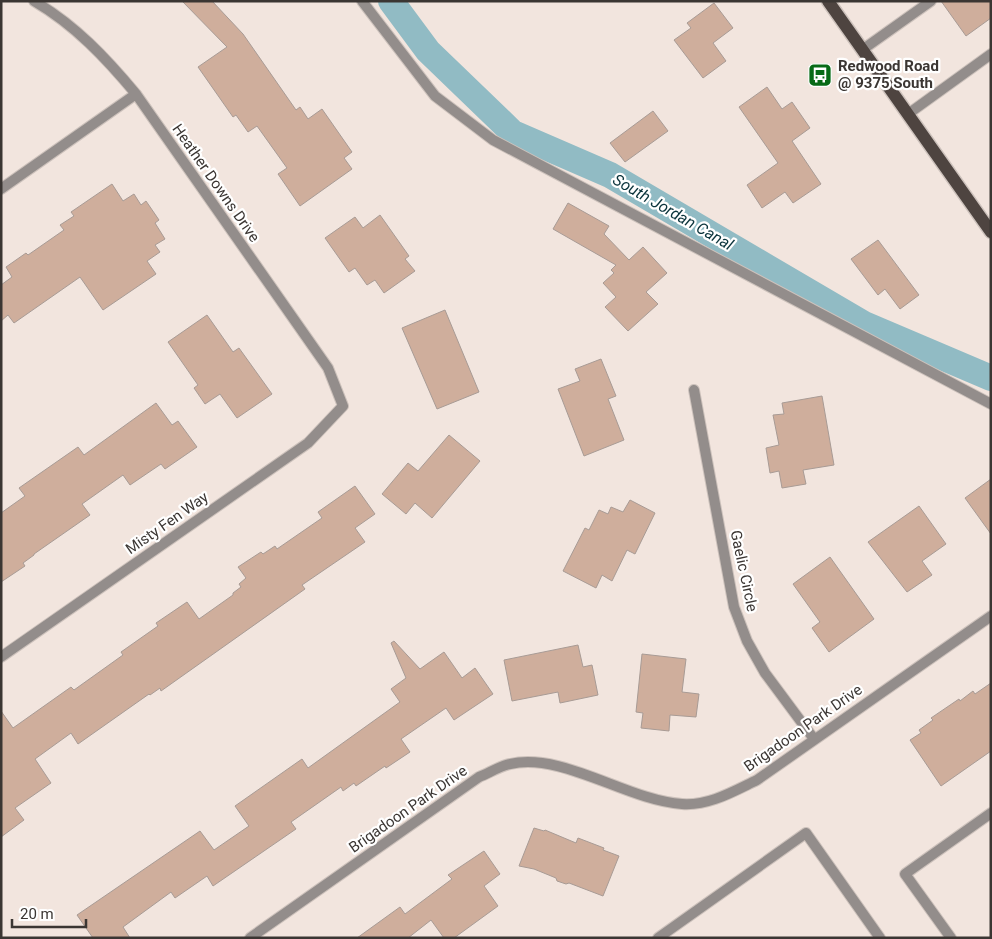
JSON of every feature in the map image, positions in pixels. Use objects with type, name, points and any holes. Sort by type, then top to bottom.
[{"type":"main road","points":[[828,1],[991,232]]},
{"type":"street","name":"Heather Downs Drive","points":[[34,1],[77,31],[107,60],[136,94],[328,368],[343,406]]},
{"type":"street","points":[[362,1],[435,96],[493,140],[991,404]]},
{"type":"street","points":[[862,50],[931,1]]},
{"type":"street","points":[[908,114],[991,54]]},
{"type":"street","points":[[1,189],[136,94]]},
{"type":"street","name":"Gaelic Circle","points":[[694,390],[734,607],[747,641],[766,672],[814,739]]},
{"type":"street","name":"Misty Fen Way","points":[[1,657],[308,443],[343,406]]},
{"type":"street","name":"Brigadoon Park Drive","points":[[250,938],[479,777],[509,764],[536,761],[562,767],[647,798],[684,804],[717,799],[757,780],[990,617]]},
{"type":"street","points":[[951,938],[905,874],[991,813]]},
{"type":"street","points":[[658,938],[806,833],[880,938]]},
{"type":"building","points":[[182,1],[212,1],[243,34],[296,110],[300,107],[308,119],[322,109],[352,152],[344,158],[352,169],[300,206],[278,174],[287,168],[257,126],[248,132],[236,115],[233,117],[198,67],[227,47]]},
{"type":"building","points":[[941,1],[991,1],[991,18],[966,36]]},
{"type":"building","points":[[714,3],[733,28],[713,43],[726,61],[703,78],[674,40],[691,28],[687,23]]},
{"type":"building","points":[[767,87],[782,109],[792,102],[810,128],[792,141],[821,184],[793,203],[785,192],[762,208],[747,185],[778,163],[739,107]]},
{"type":"building","points":[[653,111],[668,131],[625,162],[610,143]]},
{"type":"building","points":[[112,184],[123,201],[134,194],[141,205],[146,201],[159,220],[155,223],[165,239],[155,245],[160,252],[147,261],[156,274],[103,310],[80,277],[14,323],[8,315],[1,321],[1,285],[12,277],[6,267],[26,253],[28,255],[64,230],[60,225],[74,216],[71,212]]},
{"type":"building","points":[[568,203],[609,226],[604,234],[629,260],[643,247],[667,273],[646,292],[658,304],[628,331],[605,307],[616,297],[603,283],[614,273],[611,270],[616,265],[553,229]]},
{"type":"building","points":[[380,215],[409,256],[405,259],[415,271],[384,293],[375,280],[367,285],[355,268],[349,272],[325,238],[355,217],[363,228]]},
{"type":"building","points":[[878,240],[919,295],[900,309],[885,289],[878,295],[851,259]]},
{"type":"building","points":[[445,310],[479,392],[437,409],[402,328]]},
{"type":"building","points":[[207,315],[233,352],[239,348],[272,394],[237,418],[220,394],[205,404],[194,388],[198,385],[168,342]]},
{"type":"building","points":[[601,359],[616,396],[608,399],[624,440],[584,456],[558,389],[580,381],[575,369]]},
{"type":"building","points":[[822,396],[834,465],[803,470],[806,484],[782,488],[779,471],[770,473],[766,448],[779,445],[773,415],[784,414],[782,403]]},
{"type":"building","points":[[156,403],[172,425],[178,421],[197,447],[165,469],[161,464],[130,485],[123,475],[82,504],[90,515],[34,554],[23,563],[25,566],[1,582],[1,513],[25,496],[19,488],[78,447],[84,455]]},
{"type":"building","points":[[449,435],[480,461],[432,518],[415,503],[406,514],[382,494],[408,463],[418,471]]},
{"type":"building","points":[[991,479],[991,534],[965,498]]},
{"type":"building","points":[[355,486],[375,514],[355,528],[365,542],[302,585],[305,589],[161,691],[160,688],[149,694],[78,744],[71,733],[35,759],[51,783],[15,808],[24,820],[1,837],[1,711],[13,728],[71,687],[74,690],[123,655],[121,652],[158,626],[156,623],[187,602],[199,619],[233,595],[241,587],[239,584],[246,578],[238,567],[261,552],[263,554],[275,546],[277,549],[322,518],[318,512]]},
{"type":"building","points":[[630,500],[655,513],[635,554],[627,550],[612,581],[602,575],[596,588],[563,571],[585,528],[589,530],[599,510],[608,514],[611,507],[623,512]]},
{"type":"building","points":[[919,506],[946,544],[922,561],[932,575],[907,592],[868,542]]},
{"type":"building","points":[[830,557],[874,619],[829,652],[812,628],[820,622],[793,584]]},
{"type":"building","points":[[394,641],[420,669],[444,652],[462,678],[475,668],[493,694],[454,720],[446,708],[401,739],[410,752],[356,786],[354,783],[343,791],[341,787],[291,822],[296,829],[213,886],[207,876],[175,898],[171,892],[123,927],[130,938],[93,938],[77,915],[200,831],[214,850],[249,826],[235,806],[302,759],[308,768],[400,702],[391,689],[406,678],[391,643]]},
{"type":"building","points":[[578,645],[583,667],[592,665],[598,695],[560,703],[558,692],[512,701],[504,660]]},
{"type":"building","points":[[642,654],[686,659],[682,692],[699,694],[696,717],[670,715],[669,731],[641,728],[643,713],[636,712]]},
{"type":"building","points":[[991,683],[991,751],[941,786],[910,740],[921,733],[919,730],[933,720],[931,718],[959,699],[960,701],[973,691],[975,694]]},
{"type":"building","points":[[534,828],[545,830],[576,843],[578,838],[619,856],[603,896],[569,883],[557,881],[556,878],[534,869],[519,866]]},
{"type":"building","points":[[484,851],[500,874],[484,886],[498,906],[454,938],[444,938],[431,920],[408,938],[357,938],[400,907],[405,914],[452,879],[448,875]]},
{"type":"waterway","name":"South Jordan Canal","points":[[391,1],[428,51],[513,133],[610,175],[864,324],[991,378]]},
{"type":"place","name":"Redwood Road @ 9375 South","points":[[820,75]]}]
